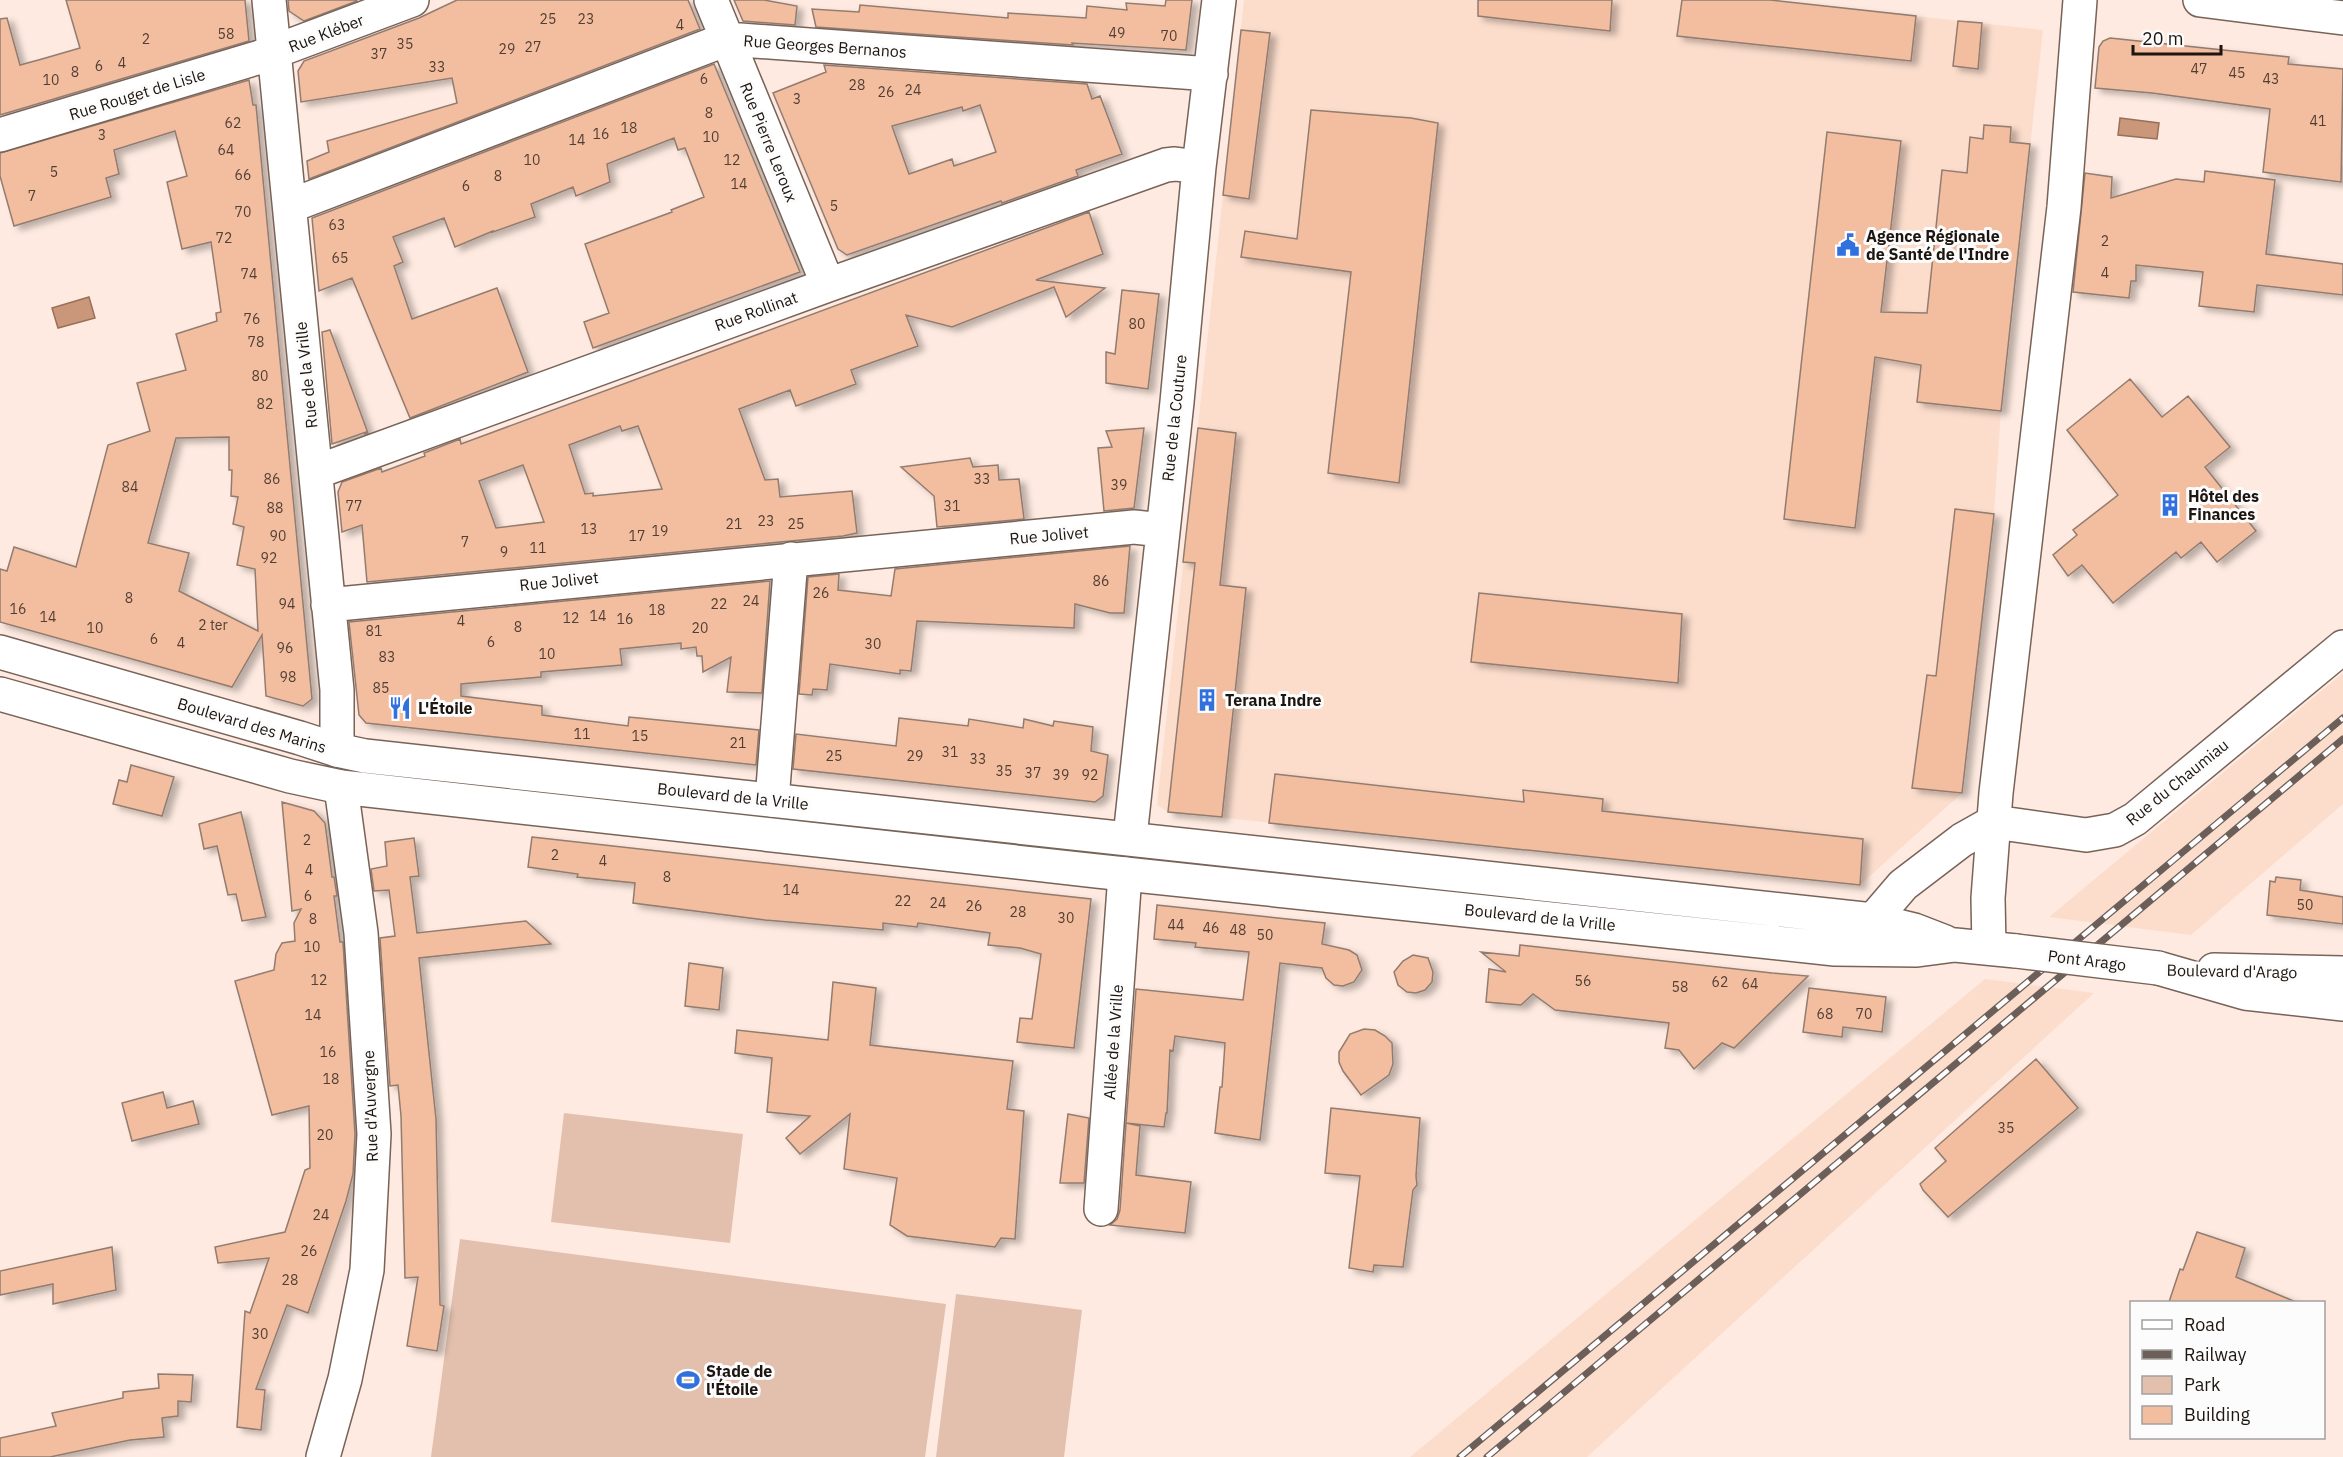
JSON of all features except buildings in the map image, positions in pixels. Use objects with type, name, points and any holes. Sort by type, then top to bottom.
[{"type":"street","name":"Rue de la Vrille","points":[[268,0],[337,690],[337,750]]},
{"type":"street","name":"Rue Kléber","points":[[273,53],[411,0]]},
{"type":"street","name":"Rue Pierre Leroux","points":[[711,0],[828,285]]},
{"type":"street","name":"Rue de la Couture","points":[[1130,837],[1199,167],[1220,0]]},
{"type":"street","points":[[2002,949],[1988,898],[1996,793],[2064,207],[2080,0]]},
{"type":"street","points":[[2200,0],[2343,18]]},
{"type":"street","name":"Rue Georges Bernanos","points":[[290,206],[728,39],[1211,74]]},
{"type":"street","name":"Rue Rouget de Lisle","points":[[0,135],[273,53]]},
{"type":"street","name":"Rue Rollinat","points":[[316,472],[828,285],[1166,165],[1199,167]]},
{"type":"street","name":"Rue Jolivet","points":[[328,605],[1134,526],[1163,530]]},
{"type":"street","points":[[772,800],[791,559]]},
{"type":"street","name":"Rue du Chaumiau","points":[[1995,822],[2086,835],[2115,830],[2135,819],[2343,647]]},
{"type":"street","name":"Boulevard des Marins","points":[[0,652],[337,750],[341,788]]},
{"type":"street","points":[[0,694],[290,776],[341,788]]},
{"type":"street","name":"Boulevard de la Vrille","points":[[337,750],[364,756],[1130,837],[1873,920],[1914,930],[1955,945]]},
{"type":"street","name":"Boulevard de la Vrille","points":[[341,788],[1835,949],[1917,950],[1955,945],[2002,949]]},
{"type":"street","name":"Rue d'Auvergne","points":[[323,1457],[345,1379],[366,1270],[374,1134],[361,933],[341,788]]},
{"type":"street","points":[[1873,920],[1903,885],[1962,840],[1995,822]]},
{"type":"street","points":[[1125,874],[1130,837]]},
{"type":"street","name":"Allée de la Vrille","points":[[1101,1209],[1125,874]]},
{"type":"street","name":"Pont Arago","points":[[2002,949],[2158,968]]},
{"type":"street","name":"Boulevard d'Arago","points":[[2158,968],[2343,973]]},
{"type":"street","name":"Boulevard d'Arago","points":[[2158,968],[2245,993],[2343,1004]]},
{"type":"shaded area","points":[[1244,0],[1770,0],[2043,30],[2001,411],[1994,514],[1980,648],[1962,793],[1860,885],[1168,812],[1157,805]]},
{"type":"shaded area","points":[[2120,118],[2159,123],[2157,139],[2118,135]]},
{"type":"shaded area","points":[[89,297],[95,318],[58,328],[52,308]]},
{"type":"shaded area","points":[[2343,673],[2343,804],[2191,935],[2049,917]]},
{"type":"shaded area","points":[[1985,979],[2094,993],[1587,1457],[1410,1457]]},
{"type":"green space","points":[[564,1113],[743,1134],[730,1243],[551,1222]]},
{"type":"green space","name":"Stade de l'Étoile","points":[[460,1239],[946,1304],[925,1457],[431,1457]]},
{"type":"green space","points":[[956,1294],[1082,1310],[1064,1457],[936,1457]]},
{"type":"railway","points":[[1460,1457],[2343,718]]},
{"type":"railway","points":[[1487,1457],[2343,739]]},
{"type":"place","name":"Agence Régionale de Santé de l'Indre","points":[[1848,245]]},
{"type":"place","name":"Hôtel des Finances","points":[[2170,505]]},
{"type":"place","name":"Terana Indre","points":[[1207,700]]},
{"type":"place","name":"L'Étoile","points":[[400,708]]},
{"type":"place","name":"Stade de l'Étoile","points":[[688,1380]]}]
